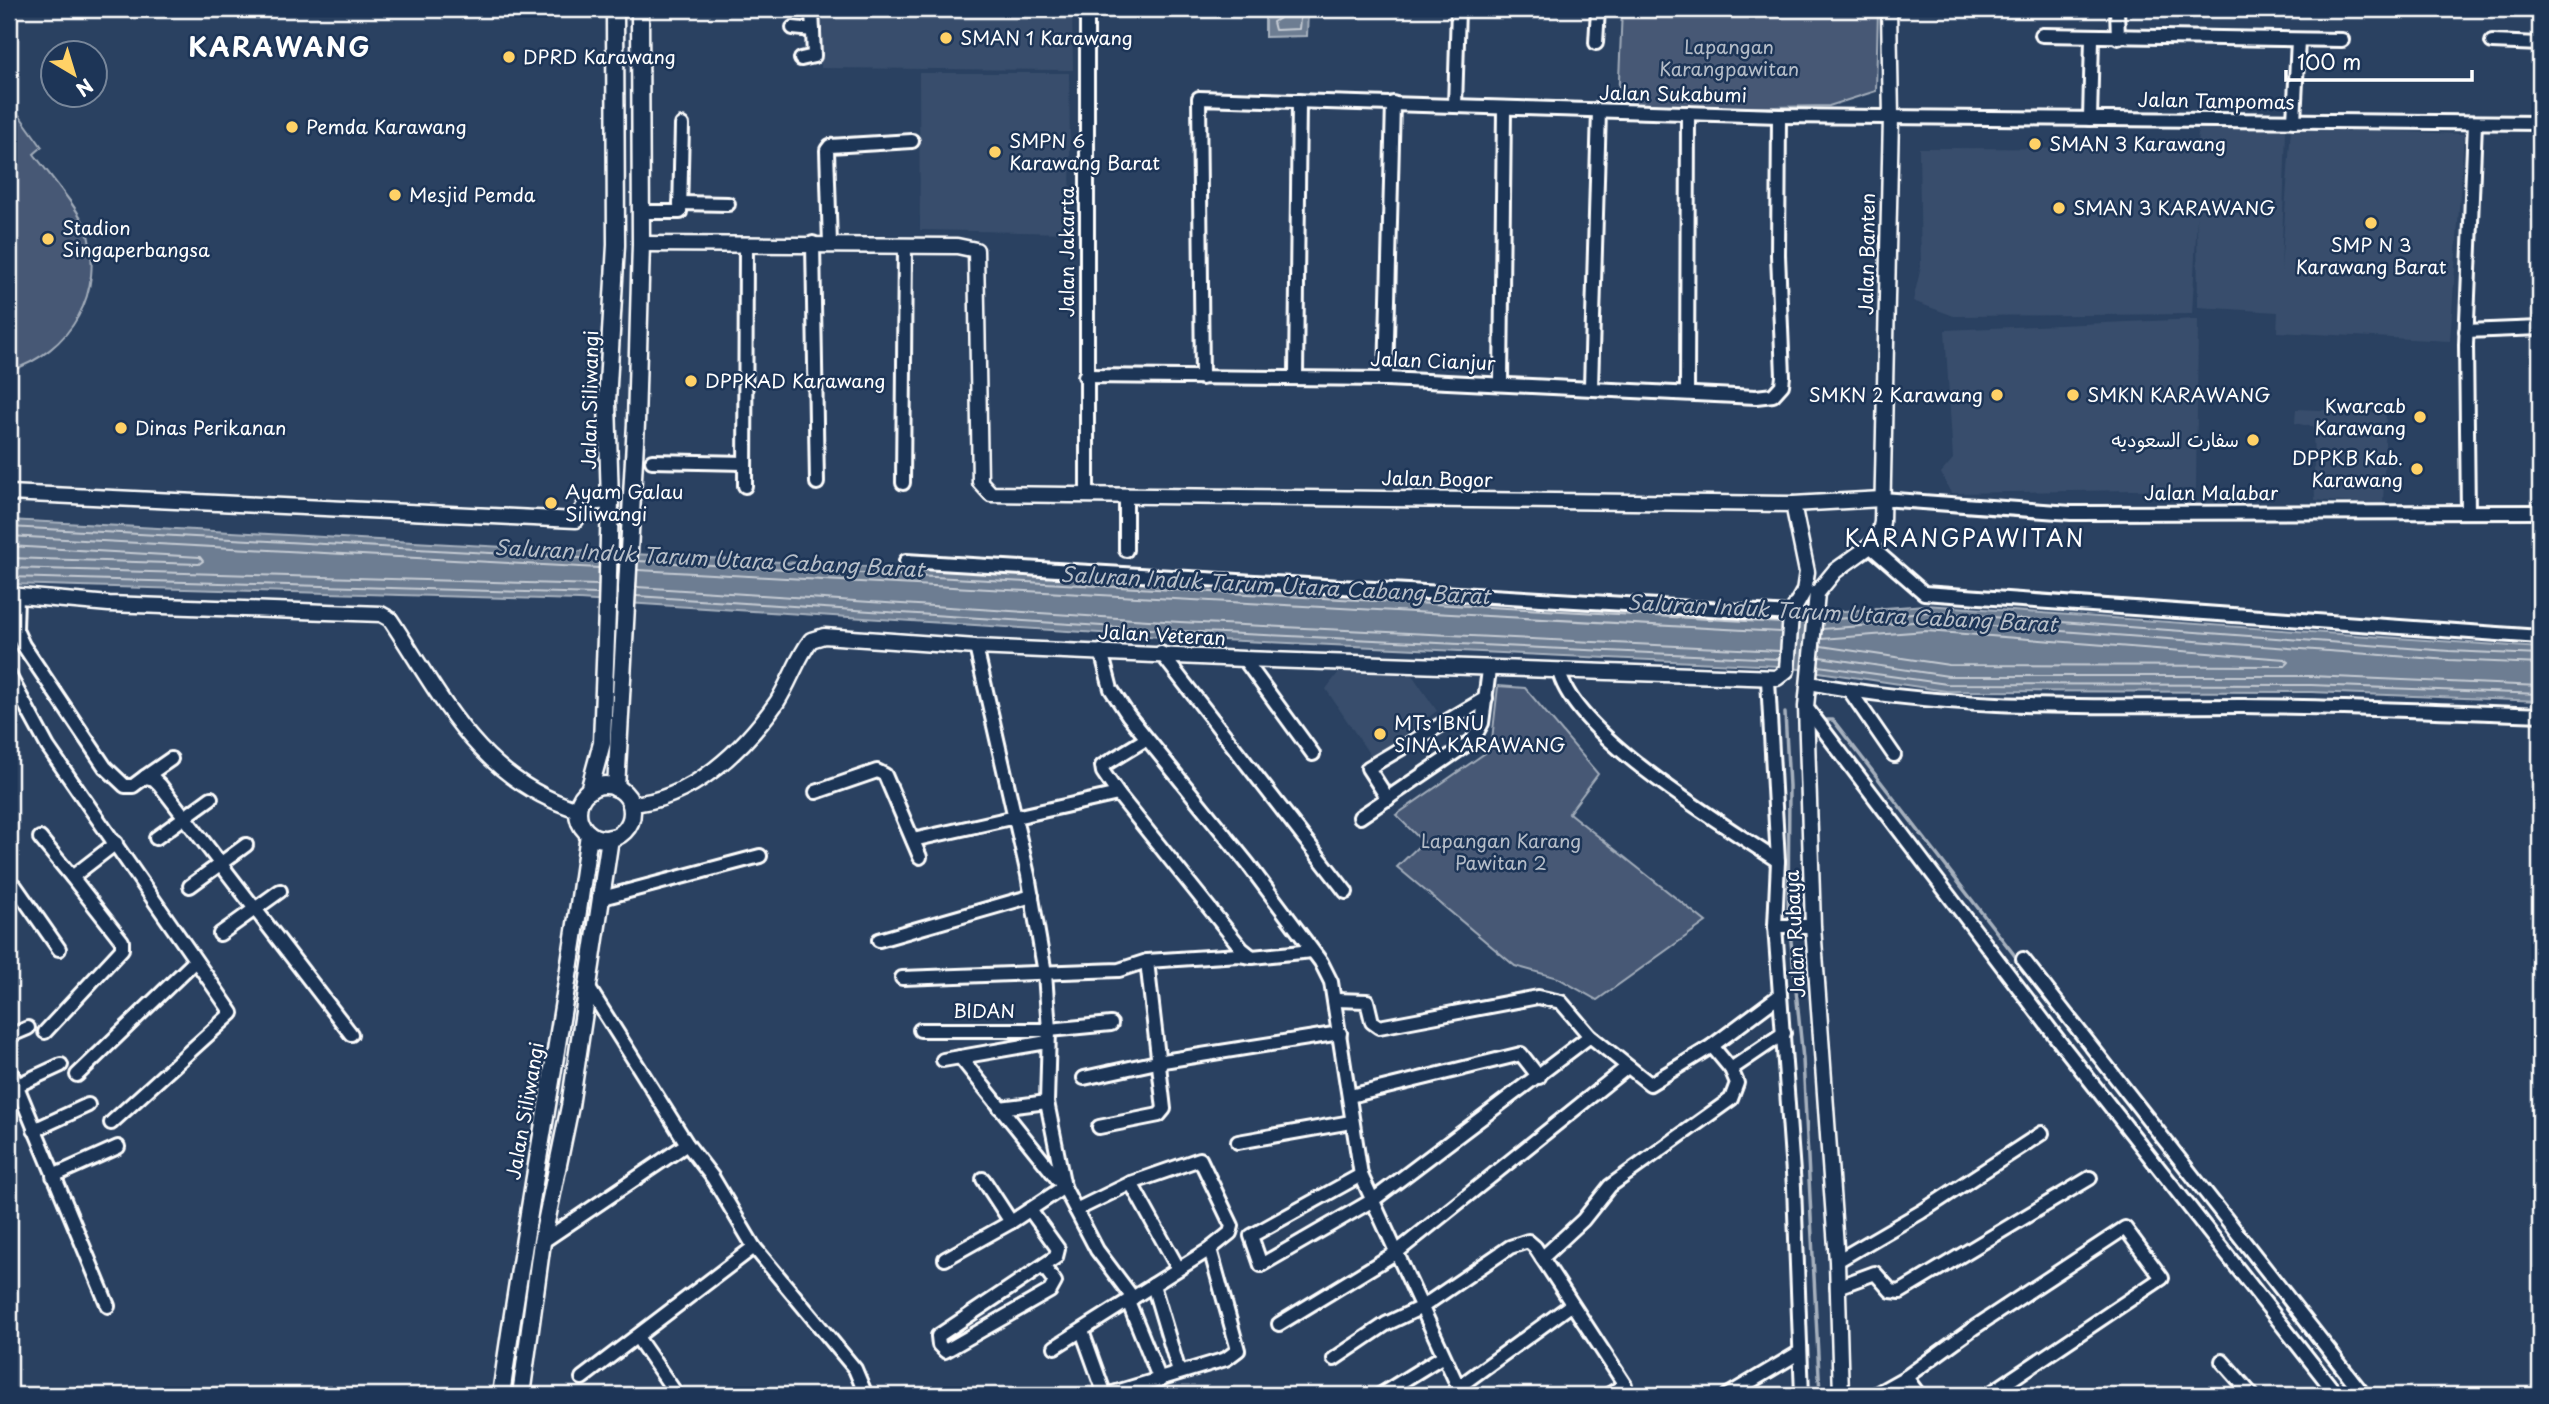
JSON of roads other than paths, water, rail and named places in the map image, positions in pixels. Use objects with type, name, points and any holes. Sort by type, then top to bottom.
[{"type":"main road","name":"Jalan Siliwangi","points":[[589,791],[602,743],[607,611],[610,501],[607,402],[616,245],[615,9]]},
{"type":"main road","points":[[616,788],[631,536],[641,244],[640,9]]},
{"type":"main road","points":[[616,102],[641,99]]},
{"type":"main road","points":[[607,402],[635,403]]},
{"type":"main road","points":[[521,1395],[542,1242],[590,990],[610,838],[628,825],[630,804],[616,788],[605,786],[589,791],[578,810],[579,821],[589,834],[610,838]]},
{"type":"main road","name":"Jalan Siliwangi","points":[[501,1395],[522,1243],[572,962],[589,834]]},
{"type":"street","points":[[801,59],[814,55],[812,9]]},
{"type":"street","name":"Jalan Jakarta","points":[[1087,9],[1087,495]]},
{"type":"street","points":[[1455,106],[1458,9]]},
{"type":"street","points":[[1596,43],[1598,9]]},
{"type":"street","name":"Jalan Banten","points":[[1882,499],[1891,117],[1889,9]]},
{"type":"street","points":[[2117,9],[2119,37]]},
{"type":"street","points":[[793,28],[813,30]]},
{"type":"street","points":[[2042,35],[2092,38],[2342,40]]},
{"type":"street","points":[[2090,119],[2092,38]]},
{"type":"street","points":[[2294,121],[2298,40]]},
{"type":"street","points":[[2492,42],[2540,44]]},
{"type":"street","name":"Jalan Sukabumi","points":[[1202,378],[1199,98],[1393,103],[1504,110],[1891,117]]},
{"type":"street","points":[[1296,376],[1298,102]]},
{"type":"street","points":[[1386,379],[1393,103]]},
{"type":"street","points":[[1501,382],[1504,110]]},
{"type":"street","points":[[1591,387],[1599,111]]},
{"type":"street","points":[[1687,393],[1689,113]]},
{"type":"street","name":"Jalan Cianjur","points":[[1085,376],[1296,376],[1501,382],[1756,397],[1778,391],[1783,376],[1778,255],[1779,116]]},
{"type":"street","name":"Jalan Tampomas","points":[[1891,117],[2540,123]]},
{"type":"street","points":[[2468,512],[2465,439],[2466,331],[2475,123]]},
{"type":"street","points":[[640,212],[680,212],[682,125]]},
{"type":"street","points":[[830,244],[827,150],[830,146],[912,141]]},
{"type":"street","points":[[680,203],[728,204]]},
{"type":"street","points":[[813,243],[817,483]]},
{"type":"street","points":[[641,244],[813,243],[905,246],[903,483]]},
{"type":"street","points":[[744,486],[746,244]]},
{"type":"street","name":"Jalan Bogor","points":[[905,246],[957,246],[976,250],[980,482],[991,494],[1793,504],[1882,499]]},
{"type":"street","points":[[2466,331],[2540,328]]},
{"type":"street","points":[[652,461],[745,463]]},
{"type":"street","points":[[9,493],[576,520],[580,518],[586,503],[610,501]]},
{"type":"street","points":[[1126,495],[1126,550]]},
{"type":"street","points":[[1882,499],[1879,536],[1870,546],[1924,593],[2540,637]]},
{"type":"street","name":"Jalan Malabar","points":[[1882,499],[2071,513],[2540,512]]},
{"type":"street","points":[[1793,504],[1807,572],[1804,591],[1791,614],[1787,670],[1777,678],[1768,680],[1778,861],[1779,996],[1784,1033],[1802,1395]]},
{"type":"street","name":"Jalan Rubaya","points":[[1842,1395],[1837,1261],[1808,926],[1806,707],[1816,593],[1827,578],[1870,546]]},
{"type":"street","points":[[906,561],[1791,614]]},
{"type":"street","points":[[171,759],[133,786],[125,786],[105,767],[23,645],[16,630],[13,595],[110,604],[382,614],[390,619],[449,713],[473,743],[519,781],[547,798],[578,810]]},
{"type":"street","name":"Jalan Veteran","points":[[630,804],[657,800],[698,781],[725,760],[750,735],[777,701],[808,644],[815,638],[876,638],[976,647],[1768,680]]},
{"type":"street","points":[[976,647],[1032,896],[1045,973],[1047,1102],[1063,1187]]},
{"type":"street","points":[[1101,652],[1111,689],[1146,739],[1248,864],[1312,950],[1331,982],[1336,1000],[1350,1096],[1351,1122],[1361,1175],[1460,1392],[1571,1305]]},
{"type":"street","points":[[1161,653],[1346,892]]},
{"type":"street","points":[[1244,659],[1313,754]]},
{"type":"street","points":[[1360,817],[1472,741],[1482,723],[1489,670]]},
{"type":"street","points":[[1559,671],[1567,694],[1576,707],[1623,751],[1670,789],[1778,861]]},
{"type":"street","points":[[9,675],[48,747],[226,1003],[231,1015],[111,1123]]},
{"type":"street","points":[[1810,678],[1850,691],[1992,704],[2431,709],[2540,715]]},
{"type":"street","points":[[1850,691],[1894,755]]},
{"type":"street","points":[[1388,799],[1368,768],[1486,698]]},
{"type":"street","points":[[1806,707],[2033,1008],[2334,1391],[2319,1395]]},
{"type":"street","points":[[1146,739],[1102,766],[1103,772],[1242,949],[1252,957]]},
{"type":"street","points":[[816,792],[877,771],[885,775],[920,857]]},
{"type":"street","points":[[145,777],[154,779],[185,817],[254,911],[351,1034]]},
{"type":"street","points":[[914,840],[1118,794]]},
{"type":"street","points":[[156,838],[211,798]]},
{"type":"street","points":[[40,838],[124,945],[45,1032]]},
{"type":"street","points":[[72,877],[116,843]]},
{"type":"street","points":[[190,886],[246,845]]},
{"type":"street","points":[[602,898],[760,856]]},
{"type":"street","points":[[9,883],[15,886],[59,948]]},
{"type":"street","points":[[220,934],[280,891]]},
{"type":"street","points":[[879,940],[1032,896]]},
{"type":"street","points":[[1778,926],[1808,926]]},
{"type":"street","points":[[902,978],[1119,971],[1147,961],[1239,955],[1252,957],[1312,950]]},
{"type":"street","points":[[2023,959],[2364,1395]]},
{"type":"street","points":[[78,1075],[195,961]]},
{"type":"street","points":[[1099,1127],[1163,1112],[1147,961]]},
{"type":"street","points":[[590,990],[687,1144],[713,1178],[754,1247],[855,1369],[866,1395]]},
{"type":"street","points":[[1336,1000],[1367,1001],[1372,1022],[1379,1027],[1549,997],[1561,1002],[1590,1036],[1626,1068],[1650,1084],[1712,1046],[1779,996]]},
{"type":"street","points":[[943,1060],[1111,1024]]},
{"type":"street","points":[[9,1035],[28,1027]]},
{"type":"street","name":"BIDAN","points":[[920,1030],[1048,1036]]},
{"type":"street","points":[[1084,1078],[1157,1062],[1340,1033]]},
{"type":"street","points":[[1731,1069],[1784,1033]]},
{"type":"street","points":[[1361,1175],[1251,1236],[1261,1265],[1373,1200],[1590,1036]]},
{"type":"street","points":[[1542,1258],[1583,1220],[1609,1186],[1731,1099],[1737,1083],[1731,1069],[1712,1046]]},
{"type":"street","points":[[1350,1096],[1521,1054],[1539,1077]]},
{"type":"street","points":[[960,1057],[1063,1187],[1097,1250],[1130,1299],[1160,1380]]},
{"type":"street","points":[[13,1087],[61,1065]]},
{"type":"street","points":[[9,1068],[13,1087],[34,1129],[108,1306]]},
{"type":"street","points":[[1279,1324],[1397,1252],[1626,1068]]},
{"type":"street","points":[[1000,1108],[1047,1102]]},
{"type":"street","points":[[34,1129],[88,1105]]},
{"type":"street","points":[[1238,1142],[1351,1122]]},
{"type":"street","points":[[1837,1261],[1921,1212],[2042,1133]]},
{"type":"street","points":[[542,1242],[687,1144]]},
{"type":"street","points":[[53,1177],[118,1147]]},
{"type":"street","points":[[1055,1347],[1210,1249],[1230,1233],[1232,1226],[1217,1200],[1203,1160],[1131,1183],[1076,1210]]},
{"type":"street","points":[[1837,1287],[1875,1273],[1891,1291],[1900,1292],[2090,1178]]},
{"type":"street","points":[[983,1179],[1011,1222]]},
{"type":"street","points":[[1131,1183],[1178,1268]]},
{"type":"street","points":[[945,1259],[1011,1222],[1063,1187]]},
{"type":"street","points":[[1030,1210],[1058,1249],[1056,1257],[938,1336],[939,1345],[945,1351],[1050,1291],[1055,1282],[1044,1267]]},
{"type":"street","points":[[1874,1395],[1906,1377],[1975,1327],[2124,1228],[2162,1278],[1988,1395]]},
{"type":"street","points":[[1334,1359],[1386,1324],[1422,1307],[1519,1243],[1528,1241],[1542,1258],[1625,1385],[1608,1395]]},
{"type":"street","points":[[582,1378],[754,1247]]},
{"type":"street","points":[[1082,1331],[1105,1395],[1226,1359],[1238,1350],[1210,1249]]},
{"type":"street","points":[[1153,1285],[1179,1372]]},
{"type":"street","points":[[637,1337],[677,1395]]},
{"type":"street","points":[[1728,1395],[1800,1352]]},
{"type":"street","points":[[1380,1395],[1443,1356]]},
{"type":"street","points":[[2222,1361],[2252,1395]]},
{"type":"street","points":[[1906,1377],[1919,1395]]},
{"type":"water","points":[[1276,9],[1308,9],[1307,36],[1265,37],[1265,13],[1276,13]]},
{"type":"water","name":"Saluran Induk Tarum Utara Cabang Barat","points":[[9,520],[1777,616],[1926,605],[2540,648],[2540,701],[2311,692],[1946,691],[1779,666],[1179,638],[579,600],[9,584]]},
{"type":"waterway","points":[[1785,713],[1789,786],[1788,912],[1803,1059],[1820,1395]]},
{"type":"waterway","points":[[1827,720],[1833,720],[2354,1395]]},
{"type":"place","name":"SMAN 1 Karawang","points":[[946,38]]},
{"type":"place","name":"DPRD Karawang","points":[[509,57]]},
{"type":"place","name":"Pemda Karawang","points":[[292,127]]},
{"type":"place","name":"SMAN 3 Karawang","points":[[2035,144]]},
{"type":"place","name":"SMPN 6 Karawang Barat","points":[[995,152]]},
{"type":"place","name":"Mesjid Pemda","points":[[395,195]]},
{"type":"place","name":"SMAN 3 KARAWANG","points":[[2059,208]]},
{"type":"place","name":"SMP N 3 Karawang Barat","points":[[2371,223]]},
{"type":"place","name":"Stadion Singaperbangsa","points":[[48,239]]},
{"type":"place","name":"DPPKAD Karawang","points":[[691,381]]},
{"type":"place","name":"SMKN 2 Karawang","points":[[1997,395]]},
{"type":"place","name":"SMKN KARAWANG","points":[[2073,395]]},
{"type":"place","name":"Kwarcab Karawang","points":[[2420,417]]},
{"type":"place","name":"Dinas Perikanan","points":[[121,428]]},
{"type":"place","name":"سفارت السعوديه","points":[[2253,440]]},
{"type":"place","name":"DPPKB Kab. Karawang","points":[[2417,469]]},
{"type":"place","name":"Ayam Galau Siliwangi","points":[[551,503]]},
{"type":"place","name":"MTs IBNU SINA KARAWANG","points":[[1380,734]]},
{"type":"district","name":"KARAWANG","points":[[280,48]]},
{"type":"district","name":"KARANGPAWITAN","points":[[1965,539]]},
{"type":"park label","name":"Lapangan Karangpawitan","points":[[1729,58]]},
{"type":"park label","name":"Lapangan Karang Pawitan 2","points":[[1501,852]]}]
